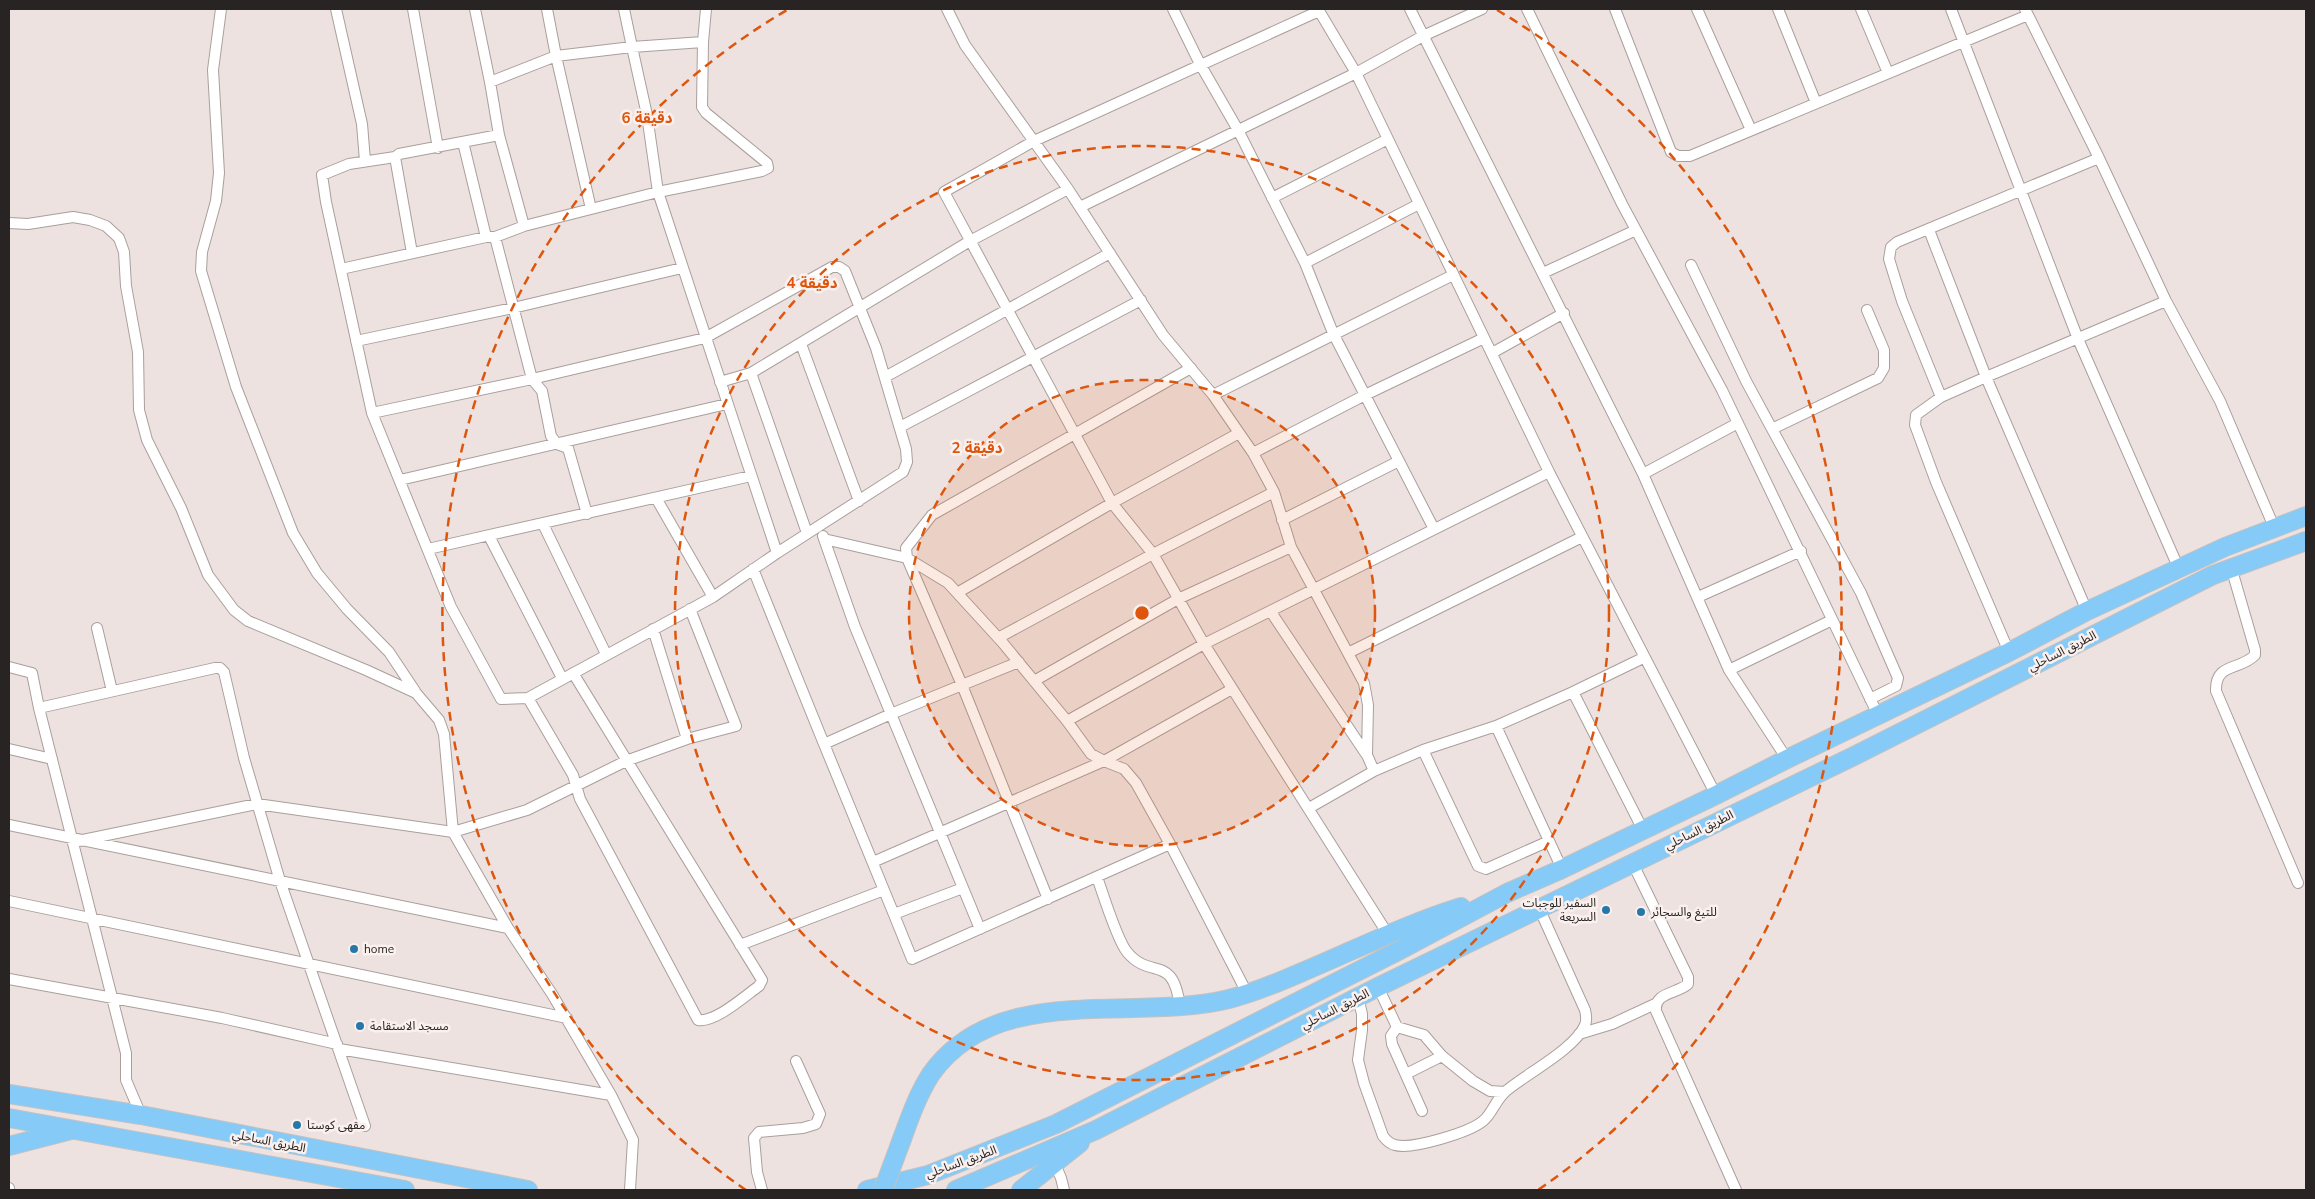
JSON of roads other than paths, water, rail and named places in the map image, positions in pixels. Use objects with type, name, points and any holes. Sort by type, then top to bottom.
[{"type":"highway","name":"الطريق الساحلي","points":[[867,1190],[928,1175],[1056,1124],[1400,950],[1507,893],[1562,869],[1716,795],[1786,758],[1874,707],[2009,652],[2087,611],[2179,568],[2306,516]]},
{"type":"highway","name":"الطريق الساحلي","points":[[956,1190],[1096,1130],[1378,987],[1632,862],[1852,757],[2231,567],[2306,541]]},
{"type":"highway","points":[[883,1190],[914,1105],[932,1074],[955,1049],[982,1031],[1008,1020],[1064,1010],[1180,1007],[1229,999],[1456,908],[1507,893]]},
{"type":"highway","name":"الطريق الساحلي","points":[[9,1094],[141,1115],[528,1190]]},
{"type":"highway","name":"الطريق الساحلي","points":[[9,1118],[75,1129],[358,1186],[405,1190]]},
{"type":"highway","points":[[9,1146],[75,1129]]},
{"type":"highway","name":"الطريق الساحلي","points":[[1021,1190],[1096,1130]]},
{"type":"street","points":[[220,9],[213,70],[219,173],[216,201],[202,252],[201,270],[236,387],[293,533],[317,573],[389,652],[416,693],[439,720],[444,734],[453,832],[508,928],[567,1018],[611,1095],[632,1140],[630,1190]]},
{"type":"street","points":[[336,9],[362,124],[365,161]]},
{"type":"street","points":[[413,9],[438,148]]},
{"type":"street","points":[[475,9],[499,135],[524,226]]},
{"type":"street","points":[[547,9],[591,209]]},
{"type":"street","points":[[624,9],[647,115],[658,192],[777,553]]},
{"type":"street","points":[[341,269],[491,237],[524,226],[658,192],[762,171],[768,168],[767,163],[706,113],[702,107],[703,42],[706,9]]},
{"type":"street","points":[[947,9],[970,53],[1068,189],[1163,335],[1213,395],[1253,453],[1274,492],[1291,547],[1364,683],[1368,705],[1367,755]]},
{"type":"street","points":[[1172,9],[1200,64],[1238,130],[1305,263],[1333,333],[1434,529]]},
{"type":"street","points":[[1410,9],[1643,474],[1698,597],[1728,670],[1786,758]]},
{"type":"street","points":[[1080,207],[1356,73],[1423,36],[1482,9]]},
{"type":"street","points":[[1527,9],[1636,230],[1722,390],[1801,551],[1874,707],[1896,686],[1898,678],[1861,593],[1746,381],[1691,265]]},
{"type":"street","points":[[1615,9],[1671,152],[1678,156],[1690,156],[1965,41],[2027,12],[2099,158],[2166,301],[2220,400],[2274,528]]},
{"type":"street","points":[[1698,9],[1752,130]]},
{"type":"street","points":[[1778,9],[1816,102]]},
{"type":"street","points":[[1861,9],[1888,73]]},
{"type":"street","points":[[1951,9],[1965,41],[2078,339],[2179,568]]},
{"type":"street","points":[[1389,936],[1204,644],[1152,554],[1112,502],[944,192],[1034,141],[1319,10],[1356,73],[1582,537],[1643,658],[1716,795]]},
{"type":"street","points":[[490,82],[556,56],[632,47],[703,42]]},
{"type":"street","points":[[372,413],[532,379],[705,338],[832,267],[839,266],[845,271],[876,348],[906,449],[907,468],[713,597],[528,698],[501,699],[451,607],[372,413],[326,202],[322,175],[349,164],[395,157],[399,154],[499,135]]},
{"type":"street","points":[[1272,198],[1388,139]]},
{"type":"street","points":[[463,142],[513,308],[532,379],[542,391],[551,436],[557,444],[568,448],[588,514]]},
{"type":"street","points":[[395,157],[394,163],[412,253]]},
{"type":"street","points":[[1941,398],[1902,301],[1889,259],[1891,247],[1898,242],[2099,158]]},
{"type":"street","points":[[720,382],[752,373],[970,241],[1068,189]]},
{"type":"street","points":[[1305,263],[1419,204]]},
{"type":"street","points":[[9,223],[28,224],[73,217],[90,220],[106,226],[119,238],[124,252],[126,286],[138,352],[139,410],[145,434],[181,508],[208,575],[230,604],[248,621],[416,693]]},
{"type":"street","points":[[1543,273],[1636,230]]},
{"type":"street","points":[[1929,230],[1986,377],[2087,611]]},
{"type":"street","points":[[885,377],[1110,253]]},
{"type":"street","points":[[356,341],[513,308],[682,268]]},
{"type":"street","points":[[1213,395],[1333,333],[1453,275]]},
{"type":"street","points":[[900,427],[1141,300]]},
{"type":"street","points":[[2009,652],[1936,482],[1916,425],[1916,415],[1941,398],[1986,377],[2166,301]]},
{"type":"street","points":[[1772,429],[1878,378],[1884,368],[1884,350],[1867,310]]},
{"type":"street","points":[[1492,354],[1564,313]]},
{"type":"street","points":[[1253,453],[1365,395],[1484,338]]},
{"type":"street","points":[[801,344],[859,501]]},
{"type":"street","points":[[1048,898],[962,685],[907,558],[906,548],[932,515],[1076,435],[1191,368]]},
{"type":"street","points":[[752,373],[807,533]]},
{"type":"street","points":[[400,480],[727,404]]},
{"type":"street","points":[[1643,474],[1738,423]]},
{"type":"street","points":[[957,593],[1112,502],[1239,433]]},
{"type":"street","points":[[1282,520],[1399,462]]},
{"type":"street","points":[[1067,721],[1204,644],[1550,472]]},
{"type":"street","points":[[428,549],[751,476]]},
{"type":"street","points":[[998,638],[1152,554],[1274,492]]},
{"type":"street","points":[[656,498],[713,597]]},
{"type":"street","points":[[543,524],[606,654]]},
{"type":"street","points":[[819,526],[855,627],[980,929]]},
{"type":"street","points":[[489,536],[562,678]]},
{"type":"street","points":[[1348,653],[1582,537]]},
{"type":"street","points":[[824,539],[907,558],[948,583],[1019,662],[1091,754],[1124,768],[1136,783],[1170,844],[1247,993]]},
{"type":"street","points":[[1034,681],[1178,599],[1291,547]]},
{"type":"street","points":[[1698,597],[1801,551]]},
{"type":"street","points":[[2231,567],[2255,655],[2221,672],[2216,681],[2216,691],[2298,883]]},
{"type":"street","points":[[753,569],[912,958],[1170,844]]},
{"type":"street","points":[[75,840],[257,804],[453,832],[527,810],[626,761],[687,739],[736,726],[690,609]]},
{"type":"street","points":[[1271,612],[1367,755],[1374,772]]},
{"type":"street","points":[[1728,670],[1832,620]]},
{"type":"street","points":[[97,628],[112,691]]},
{"type":"street","points":[[653,630],[687,739]]},
{"type":"street","points":[[1309,808],[1374,772],[1423,750],[1496,726],[1643,658]]},
{"type":"street","points":[[824,744],[890,714],[1019,662]]},
{"type":"street","points":[[9,667],[32,673],[39,708],[75,840],[92,918],[126,1053],[126,1080],[141,1115]]},
{"type":"street","points":[[39,708],[220,668],[224,672],[257,804],[280,881],[365,1126]]},
{"type":"street","points":[[528,698],[573,776],[584,807],[698,1020],[704,1021],[716,1016],[759,986],[762,980],[573,673]]},
{"type":"street","points":[[873,862],[1104,761],[1232,689]]},
{"type":"street","points":[[1573,692],[1643,830]]},
{"type":"street","points":[[1496,726],[1562,869]]},
{"type":"street","points":[[9,748],[52,758]]},
{"type":"street","points":[[1423,750],[1478,866],[1486,869],[1549,841]]},
{"type":"street","points":[[9,825],[508,928]]},
{"type":"street","points":[[1632,862],[1688,977],[1688,984],[1684,988],[1658,998],[1655,1004],[1656,1011],[1736,1190]]},
{"type":"street","points":[[1097,877],[1125,950],[1134,960],[1169,974],[1178,988],[1180,1007]]},
{"type":"street","points":[[894,914],[963,888]]},
{"type":"street","points":[[740,945],[884,890]]},
{"type":"street","points":[[9,902],[567,1018]]},
{"type":"street","points":[[1358,997],[1362,1014],[1359,1051],[1360,1068],[1383,1136],[1396,1145],[1410,1145],[1444,1137],[1477,1125],[1488,1116],[1493,1105],[1505,1092],[1573,1042],[1586,1024],[1586,1010],[1539,908]]},
{"type":"street","points":[[9,979],[111,996],[222,1018],[338,1047],[611,1095]]},
{"type":"street","points":[[1378,987],[1397,1027],[1424,1035],[1442,1056],[1490,1091],[1505,1092]]},
{"type":"street","points":[[1579,1034],[1605,1026],[1655,1004]]},
{"type":"street","points":[[1397,1027],[1391,1036],[1392,1044],[1422,1111]]},
{"type":"street","points":[[1406,1074],[1442,1056]]},
{"type":"street","points":[[762,1190],[757,1172],[754,1138],[759,1132],[803,1128],[816,1124],[820,1114],[796,1060]]},
{"type":"street","points":[[1055,1164],[1064,1190]]},
{"type":"place","name":"السفير للوجبات السريعة","points":[[1606,910]]},
{"type":"place","name":"للتيغ والسجائر","points":[[1641,912]]},
{"type":"place","name":"home","points":[[354,949]]},
{"type":"place","name":"مسجد الاستقامة","points":[[360,1026]]},
{"type":"place","name":"مقهى كوستا","points":[[297,1125]]}]
